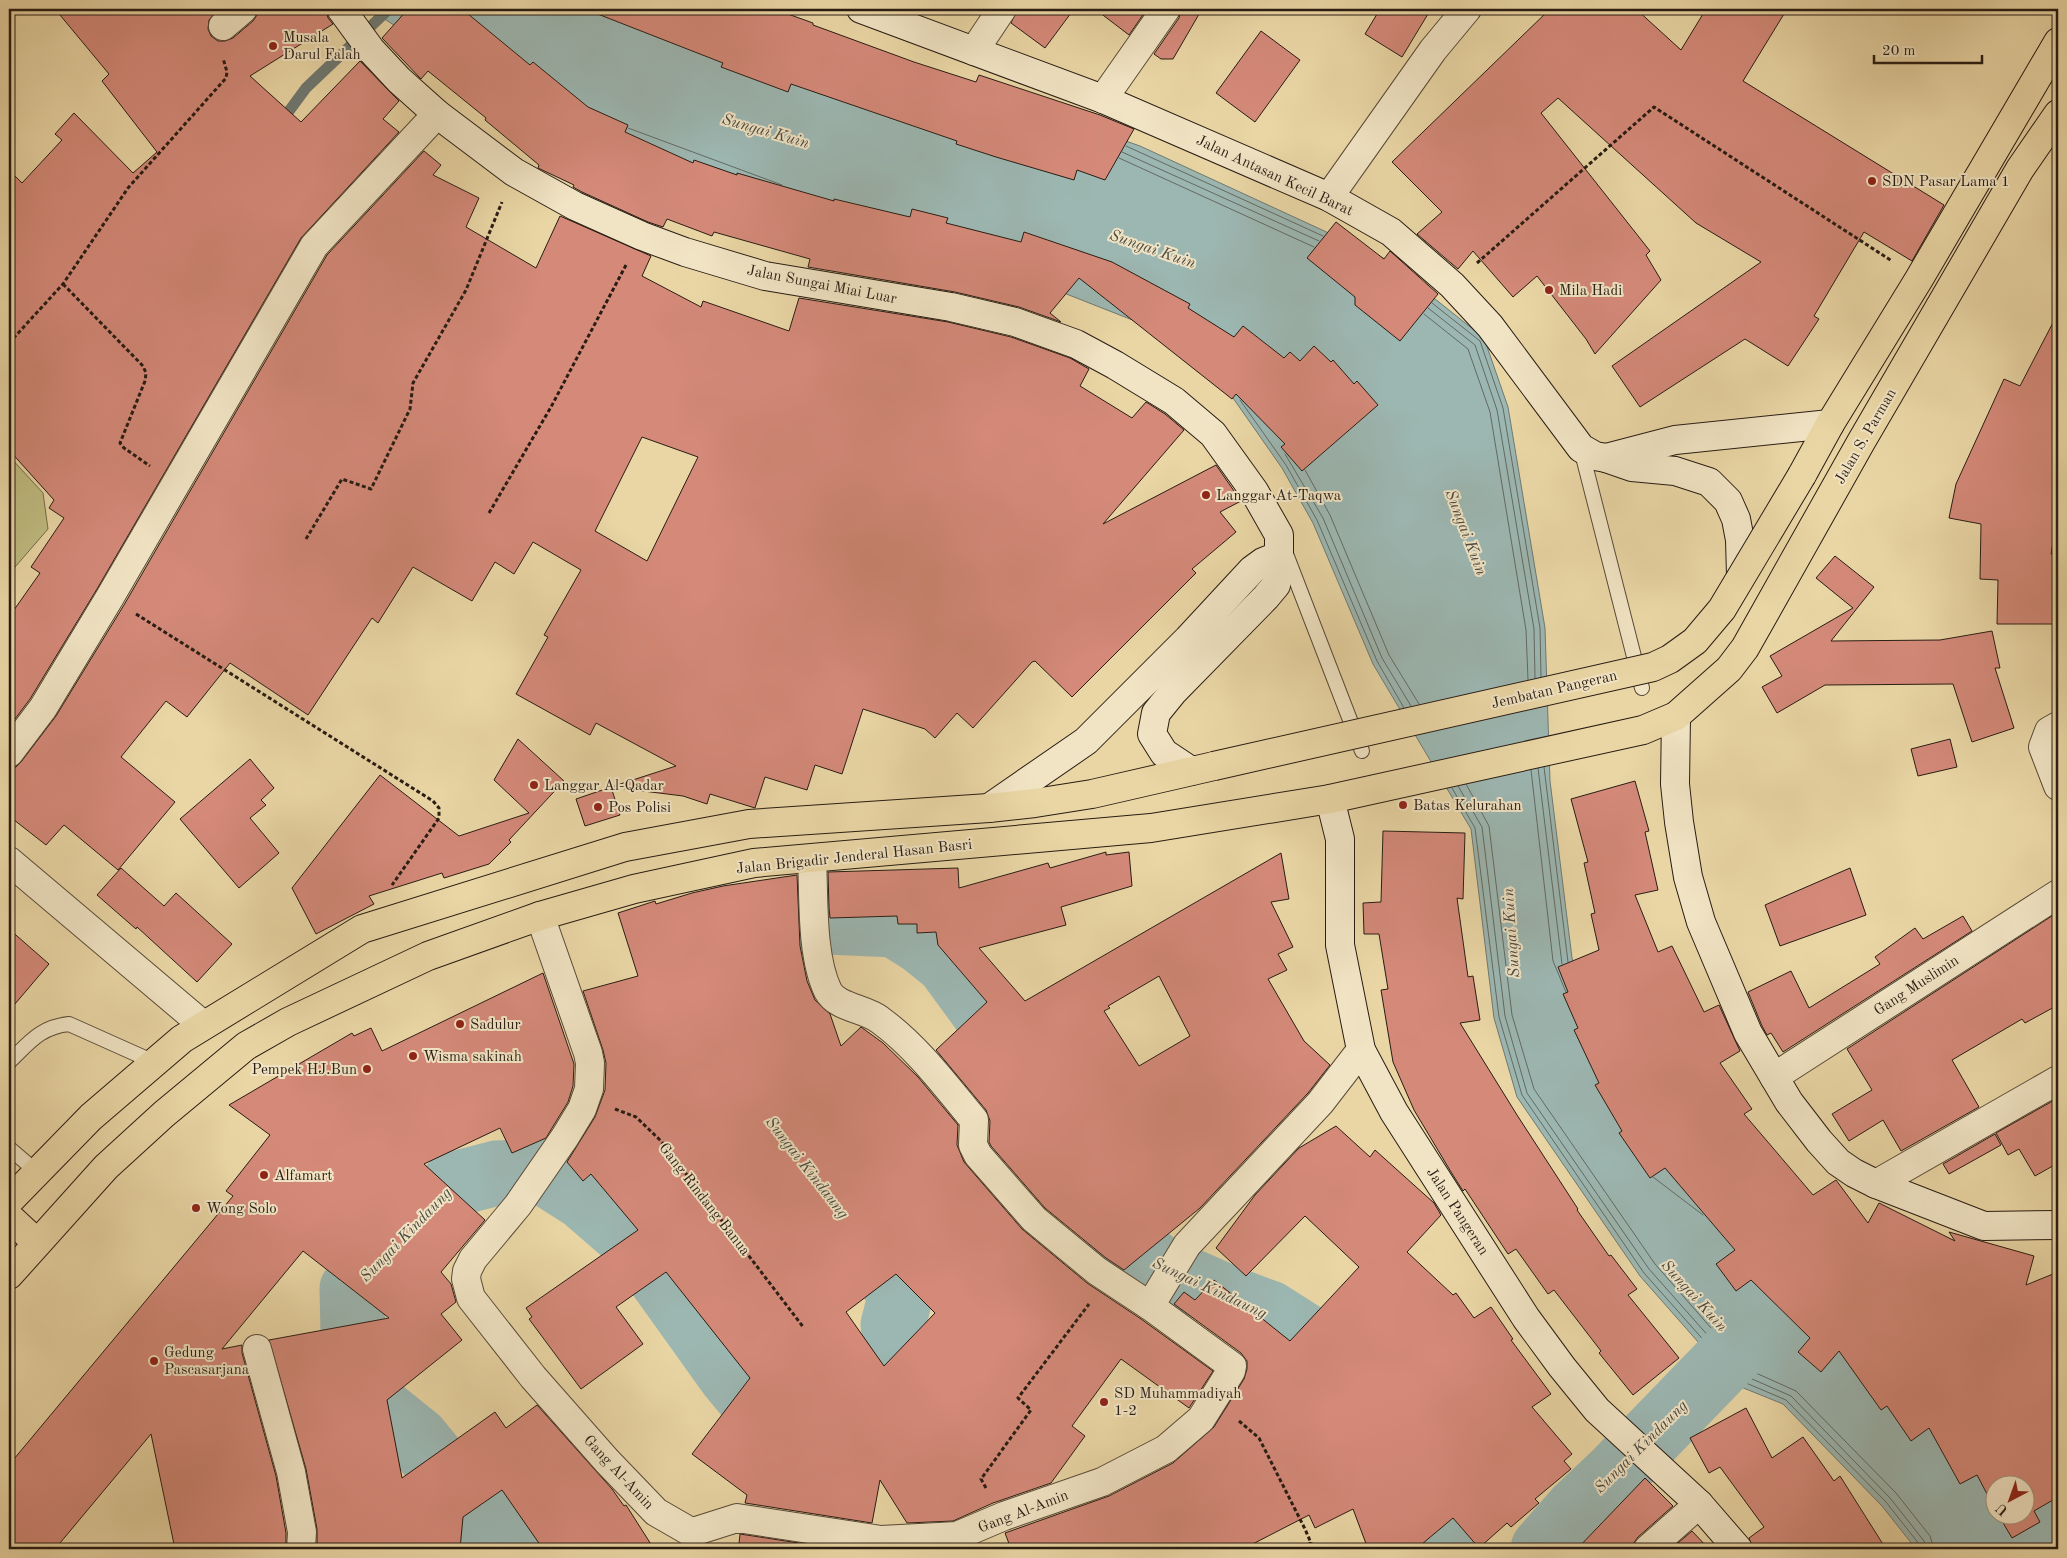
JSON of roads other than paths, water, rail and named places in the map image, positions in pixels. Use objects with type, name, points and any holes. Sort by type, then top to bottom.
[{"type":"highway","points":[[1830,424],[1920,279],[2058,42]]},
{"type":"highway","name":"Jalan S. Parman","points":[[1372,790],[1644,730],[1676,716],[1729,669],[1745,648],[1861,442],[2020,169],[2058,114]]},
{"type":"highway","name":"Jembatan Pangeran","points":[[1202,768],[1653,667],[1670,659],[1695,641],[1722,609],[1802,475],[1830,424]]},
{"type":"highway","points":[[9,1201],[91,1117],[182,1039],[362,928],[624,847],[749,824],[989,808],[1092,794],[1202,768]]},
{"type":"highway","name":"Jalan Brigadir Jenderal Hasan Basri","points":[[9,1275],[106,1167],[164,1114],[246,1046],[288,1022],[428,956],[540,916],[634,889],[754,863],[1151,828],[1330,799],[1372,790]]},
{"type":"highway","points":[[9,1217],[37,1243]]},
{"type":"street","name":"Jalan Antasan Kecil Barat","points":[[861,9],[1104,100],[1329,197],[1391,232],[1452,285],[1490,326],[1581,448]]},
{"type":"street","points":[[974,51],[1002,9]]},
{"type":"street","points":[[1104,100],[1166,9]]},
{"type":"street","points":[[1329,197],[1434,50],[1467,9]]},
{"type":"street","name":"Jalan Sungai Miai Luar","points":[[348,18],[371,50],[399,80],[437,114],[514,172],[575,206],[642,236],[685,252],[765,276],[951,307],[1015,322],[1076,344],[1115,365],[1174,401],[1213,434],[1254,491],[1278,546]]},
{"type":"street","points":[[9,753],[43,708],[110,597],[314,246],[437,114]]},
{"type":"street","points":[[1606,458],[1675,440],[1830,424]]},
{"type":"street","points":[[1581,448],[1594,456],[1632,467],[1675,471],[1709,482],[1728,501],[1736,519],[1740,540],[1742,576]]},
{"type":"street","points":[[1202,768],[1164,754],[1152,734],[1156,713],[1172,692],[1276,585],[1279,572],[1278,546]]},
{"type":"street","points":[[989,808],[1086,741],[1182,646],[1252,570],[1264,562],[1278,546]]},
{"type":"street","points":[[1676,716],[1675,784],[1679,822],[1688,877],[1701,922],[1748,1033],[1789,1102],[1819,1142],[1838,1162],[1854,1173],[1876,1184],[1984,1226],[2058,1225]]},
{"type":"street","points":[[2058,726],[2049,731],[2043,746],[2058,786]]},
{"type":"street","name":"Jalan Pangeran","points":[[1330,799],[1340,838],[1340,945],[1361,1050],[1394,1112],[1526,1318],[1562,1368],[1597,1410],[1694,1500],[1738,1549]]},
{"type":"street","points":[[812,859],[818,962],[829,992],[836,1001],[880,1019],[929,1067],[974,1120],[974,1145],[978,1155],[1034,1219],[1108,1278],[1155,1297],[1187,1245],[1320,1103],[1361,1050]]},
{"type":"street","points":[[9,861],[203,1025]]},
{"type":"street","name":"Gang Muslimin","points":[[1774,1077],[2058,894]]},
{"type":"street","name":"Gang Al-Amin","points":[[540,916],[588,1053],[590,1063],[589,1089],[582,1109],[566,1137],[518,1205],[473,1259],[467,1270],[466,1279],[471,1298],[533,1376],[607,1460],[656,1512],[668,1520],[689,1531],[696,1531],[737,1518],[881,1540],[957,1536],[1004,1516],[1102,1482],[1166,1449],[1201,1419],[1232,1371],[1232,1366],[1155,1297]]},
{"type":"street","points":[[1876,1184],[2058,1080]]},
{"type":"street","points":[[256,1349],[291,1472],[302,1532],[301,1549]]},
{"type":"street","points":[[1648,1549],[1694,1500]]},
{"type":"lane","points":[[1581,448],[1642,688]]},
{"type":"lane","points":[[1278,546],[1362,751]]},
{"type":"lane","points":[[9,1062],[41,1032],[54,1026],[69,1024],[154,1062]]},
{"type":"lane","points":[[9,1148],[37,1172]]},
{"type":"water","name":"Sungai Kuin","points":[[376,9],[752,9],[1140,146],[1385,259],[1484,338],[1508,407],[1545,628],[1550,781],[1572,958],[1655,1155],[1994,1447],[2058,1474],[2058,1549],[1916,1549],[1882,1506],[1783,1404],[1736,1385],[1640,1276],[1517,1097],[1494,1018],[1471,829],[1373,664],[1313,523],[1282,468],[1219,378],[1168,334],[1041,284],[803,212],[460,68],[383,18]]},
{"type":"waterway","points":[[281,122],[306,88],[389,9]]},
{"type":"waterway","name":"Sungai Kindaung","points":[[712,946],[728,939],[805,921],[895,925],[922,942],[948,963],[1034,1081]]},
{"type":"waterway","name":"Sungai Kindaung","points":[[516,1549],[473,1508],[417,1439],[361,1394],[353,1331],[352,1289],[426,1209],[454,1184],[497,1173],[542,1171],[583,1197],[635,1242],[731,1376],[776,1430],[811,1440],[893,1399],[913,1368],[893,1325],[901,1294],[837,1205]]},
{"type":"waterway","name":"Sungai Kindaung","points":[[1087,1186],[1127,1244],[1161,1268],[1229,1298],[1269,1313],[1335,1355],[1368,1389],[1399,1477],[1430,1539],[1446,1549]]},
{"type":"waterway","name":"Sungai Kindaung","points":[[1543,1549],[1578,1509],[1615,1474],[1740,1345]]},
{"type":"place","name":"Musala Darul Falah","points":[[273,46]]},
{"type":"place","name":"SDN Pasar Lama 1","points":[[1872,181]]},
{"type":"place","name":"Mila Hadi","points":[[1549,290]]},
{"type":"place","name":"Langgar At-Taqwa","points":[[1206,495]]},
{"type":"place","name":"Langgar Al-Qadar","points":[[534,785]]},
{"type":"place","name":"Batas Kelurahan","points":[[1403,805]]},
{"type":"place","name":"Pos Polisi","points":[[598,807]]},
{"type":"place","name":"Sadulur","points":[[460,1024]]},
{"type":"place","name":"Wisma sakinah","points":[[413,1056]]},
{"type":"place","name":"Pempek HJ.Bun","points":[[367,1069]]},
{"type":"place","name":"Alfamart","points":[[264,1175]]},
{"type":"place","name":"Wong Solo","points":[[196,1208]]},
{"type":"place","name":"Gedung Pascasarjana","points":[[154,1361]]},
{"type":"place","name":"SD Muhammadiyah 1-2","points":[[1104,1402]]}]
